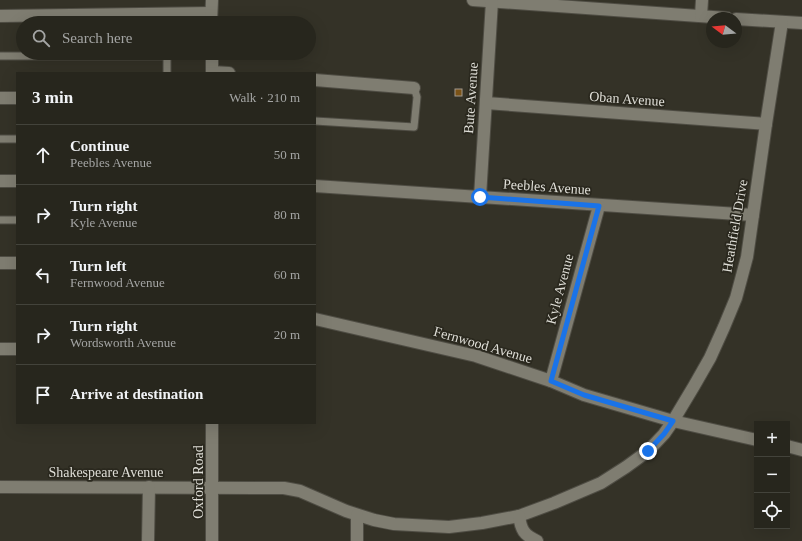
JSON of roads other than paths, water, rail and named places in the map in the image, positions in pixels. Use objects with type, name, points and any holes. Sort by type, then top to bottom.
[{"type":"street","points":[[211,16],[212,0]]},
{"type":"street","points":[[473,0],[706,16]]},
{"type":"street","points":[[701,16],[702,0]]},
{"type":"street","name":"Bute Avenue","points":[[480,197],[492,1]]},
{"type":"street","points":[[0,16],[16,16]]},
{"type":"street","points":[[742,19],[802,23]]},
{"type":"street","name":"Heathfield Drive","points":[[357,515],[394,524],[448,527],[482,523],[519,516],[601,483],[648,451],[664,434],[710,358],[736,298],[747,257],[782,22]]},
{"type":"street","points":[[212,60],[212,72]]},
{"type":"street","points":[[316,80],[414,88]]},
{"type":"street","points":[[0,98],[16,98]]},
{"type":"street","name":"Oban Avenue","points":[[486,103],[766,124]]},
{"type":"street","points":[[0,181],[16,181]]},
{"type":"street","name":"Peebles Avenue","points":[[316,186],[753,215]]},
{"type":"street","name":"Kyle Avenue","points":[[551,381],[599,206]]},
{"type":"street","points":[[0,263],[16,263]]},
{"type":"street","name":"Fernwood Avenue","points":[[316,319],[476,356],[551,381],[584,395],[673,421],[754,439]]},
{"type":"street","points":[[0,349],[16,349]]},
{"type":"street","name":"Oxford Road","points":[[212,424],[212,541]]},
{"type":"street","points":[[790,447],[802,450]]},
{"type":"street","name":"Shakespeare Avenue","points":[[0,487],[213,488]]},
{"type":"street","points":[[148,541],[149,487]]},
{"type":"street","points":[[213,488],[284,488],[300,491],[357,515],[357,541]]},
{"type":"street","points":[[519,516],[525,538],[537,541]]},
{"type":"lane","points":[[0,56],[16,56]]},
{"type":"lane","points":[[167,60],[167,72]]},
{"type":"lane","points":[[316,121],[414,127],[417,97],[414,88]]},
{"type":"lane","points":[[0,139],[16,139]]},
{"type":"lane","points":[[0,220],[16,220]]}]
